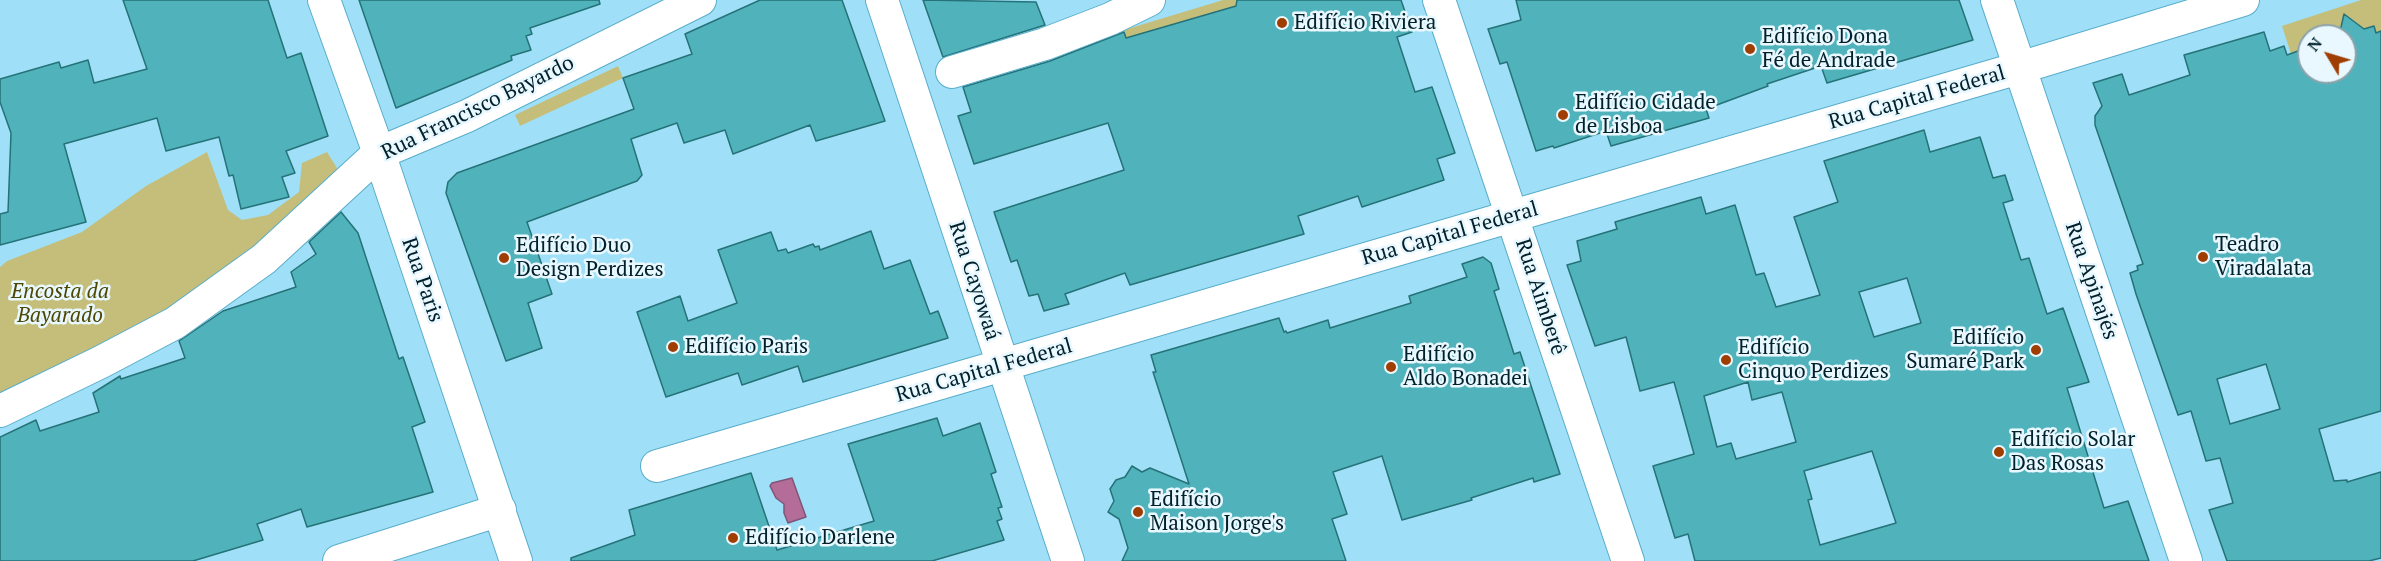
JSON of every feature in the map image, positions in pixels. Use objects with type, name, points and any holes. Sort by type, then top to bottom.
[{"type":"street","name":"Rua Paris","points":[[324,0],[379,153],[516,561]]},
{"type":"street","name":"Rua Francisco Bayardo","points":[[0,411],[101,362],[175,322],[264,259],[379,153],[467,116],[700,0]]},
{"type":"street","name":"Rua Cayowaá","points":[[882,0],[1068,561]]},
{"type":"street","points":[[952,72],[1045,44],[1110,19],[1149,0]]},
{"type":"street","name":"Rua Aimberê","points":[[1439,0],[1628,561]]},
{"type":"street","name":"Rua Apinajés","points":[[1997,0],[2186,561]]},
{"type":"street","name":"Rua Capital Federal","points":[[657,466],[2019,68],[2243,0]]},
{"type":"street","points":[[339,561],[500,510]]},
{"type":"green space","points":[[1223,0],[1238,0],[1236,7],[1126,38],[1124,30]]},
{"type":"green space","points":[[2361,0],[2381,0],[2381,31],[2376,33],[2374,26],[2360,30],[2357,23],[2349,17],[2343,19],[2342,24],[2297,24],[2297,52],[2291,54],[2282,26]]},
{"type":"green space","points":[[618,66],[623,78],[520,126],[515,115]]},
{"type":"green space","name":"Encosta da Bayarado","points":[[207,152],[228,210],[242,220],[268,215],[299,192],[302,163],[327,152],[337,168],[333,181],[271,236],[178,305],[0,400],[0,267],[7,261],[82,232],[146,186]]},
{"type":"shaded area","points":[[792,478],[806,517],[788,523],[784,513],[784,504],[776,498],[770,486],[772,483]]},
{"type":"building","points":[[123,0],[268,0],[287,58],[301,53],[328,136],[286,151],[295,173],[282,177],[289,197],[241,209],[233,175],[229,176],[219,137],[166,151],[157,118],[64,144],[86,222],[0,245],[0,214],[8,212],[11,133],[0,102],[0,79],[59,62],[61,68],[88,60],[94,83],[147,69]]},
{"type":"building","points":[[359,0],[599,0],[600,4],[530,28],[532,34],[526,36],[531,50],[511,56],[512,60],[396,108]]},
{"type":"building","points":[[760,0],[842,0],[885,121],[816,141],[810,125],[733,154],[725,130],[684,143],[677,123],[631,139],[642,175],[637,181],[527,222],[552,294],[528,303],[542,348],[506,361],[446,193],[448,182],[457,173],[634,109],[623,78],[692,54],[685,34]]},
{"type":"building","points":[[923,0],[1036,2],[1045,25],[943,57]]},
{"type":"building","points":[[1237,0],[1401,0],[1412,32],[1397,37],[1415,92],[1432,87],[1455,153],[1437,159],[1444,180],[1362,207],[1358,196],[1298,216],[1304,234],[1130,285],[1125,273],[1065,294],[1069,304],[1044,311],[1038,294],[1029,296],[1017,260],[1011,262],[994,212],[1124,170],[1108,123],[974,164],[958,116],[971,112],[963,87],[1050,61],[1124,32],[1126,38],[1236,6]]},
{"type":"building","points":[[1516,0],[1959,0],[1973,40],[1827,83],[1821,66],[1767,84],[1768,86],[1706,109],[1709,118],[1611,146],[1606,131],[1554,148],[1553,146],[1536,151],[1507,62],[1500,64],[1488,29],[1521,20]]},
{"type":"building","points":[[2344,14],[2364,29],[2374,26],[2376,33],[2381,31],[2381,411],[2319,429],[2334,481],[2347,480],[2347,482],[2381,472],[2381,558],[2369,561],[2227,561],[2209,510],[2233,503],[2220,458],[2206,461],[2191,411],[2178,415],[2130,273],[2138,270],[2137,266],[2143,264],[2095,125],[2095,116],[2102,106],[2093,83],[2122,74],[2129,95],[2190,75],[2184,55],[2264,32],[2270,51],[2284,46],[2287,55],[2297,51],[2297,84],[2357,84],[2357,24],[2342,24]],"holes":[[[2266,364],[2280,409],[2230,424],[2217,379]]]},
{"type":"building","points":[[1924,130],[1930,152],[1980,137],[1993,178],[2005,175],[2013,200],[2003,203],[2021,260],[2029,258],[2047,314],[2063,308],[2089,382],[2067,388],[2104,508],[2128,501],[2149,561],[1695,561],[1688,534],[1675,538],[1653,466],[1694,454],[1674,382],[1640,391],[1626,337],[1595,346],[1567,265],[1581,261],[1577,241],[1617,229],[1615,222],[1701,197],[1706,214],[1735,205],[1756,275],[1764,273],[1776,307],[1820,295],[1794,217],[1838,202],[1824,161]],"holes":[[[1907,278],[1921,323],[1874,337],[1859,292]],[[1748,382],[1752,400],[1782,392],[1796,442],[1736,459],[1731,443],[1717,447],[1704,396]],[[1872,451],[1896,523],[1820,545],[1808,500],[1812,499],[1804,471]]]},
{"type":"building","points":[[341,212],[358,233],[399,359],[403,357],[425,422],[412,427],[433,492],[307,527],[301,509],[257,524],[263,540],[193,561],[0,561],[0,437],[36,420],[40,431],[99,412],[93,393],[120,376],[121,379],[185,358],[179,341],[223,311],[296,287],[291,272],[316,254],[309,242]]},
{"type":"building","points":[[871,231],[884,269],[910,260],[930,314],[938,311],[948,338],[803,382],[798,366],[742,385],[738,373],[666,397],[637,312],[680,296],[688,321],[737,303],[718,250],[771,232],[778,251],[786,249],[788,253],[813,244],[815,247],[819,246],[820,250]]},
{"type":"building","points":[[1483,257],[1491,263],[1499,289],[1494,291],[1514,354],[1520,352],[1560,474],[1534,482],[1533,478],[1471,498],[1472,500],[1402,520],[1382,456],[1333,472],[1347,514],[1332,519],[1346,561],[1122,561],[1128,548],[1119,519],[1108,512],[1114,501],[1110,489],[1116,480],[1125,477],[1132,466],[1142,472],[1150,468],[1189,484],[1153,372],[1156,372],[1151,355],[1279,318],[1284,332],[1287,333],[1328,320],[1330,328],[1411,303],[1409,296],[1467,277],[1462,264]]},
{"type":"building","points":[[937,418],[943,436],[980,423],[996,472],[991,474],[1002,507],[998,508],[1002,519],[997,521],[1004,540],[932,561],[571,561],[571,558],[635,535],[629,510],[751,473],[777,550],[874,521],[848,444]]},
{"type":"place","name":"Edifício Riviera","points":[[1282,23]]},
{"type":"place","name":"Edifício Dona Fé de Andrade","points":[[1750,49]]},
{"type":"place","name":"Edifício Cidade de Lisboa","points":[[1563,115]]},
{"type":"place","name":"Teadro Viradalata","points":[[2203,257]]},
{"type":"place","name":"Edifício Duo Design Perdizes","points":[[504,258]]},
{"type":"place","name":"Edifício Paris","points":[[673,347]]},
{"type":"place","name":"Edifício Sumaré Park","points":[[2036,350]]},
{"type":"place","name":"Edifício Cinquo Perdizes","points":[[1726,360]]},
{"type":"place","name":"Edifício Aldo Bonadei","points":[[1391,367]]},
{"type":"place","name":"Edifício Solar Das Rosas","points":[[1999,452]]},
{"type":"place","name":"Edifício Maison Jorge's","points":[[1138,512]]},
{"type":"place","name":"Edifício Darlene","points":[[733,538]]}]
